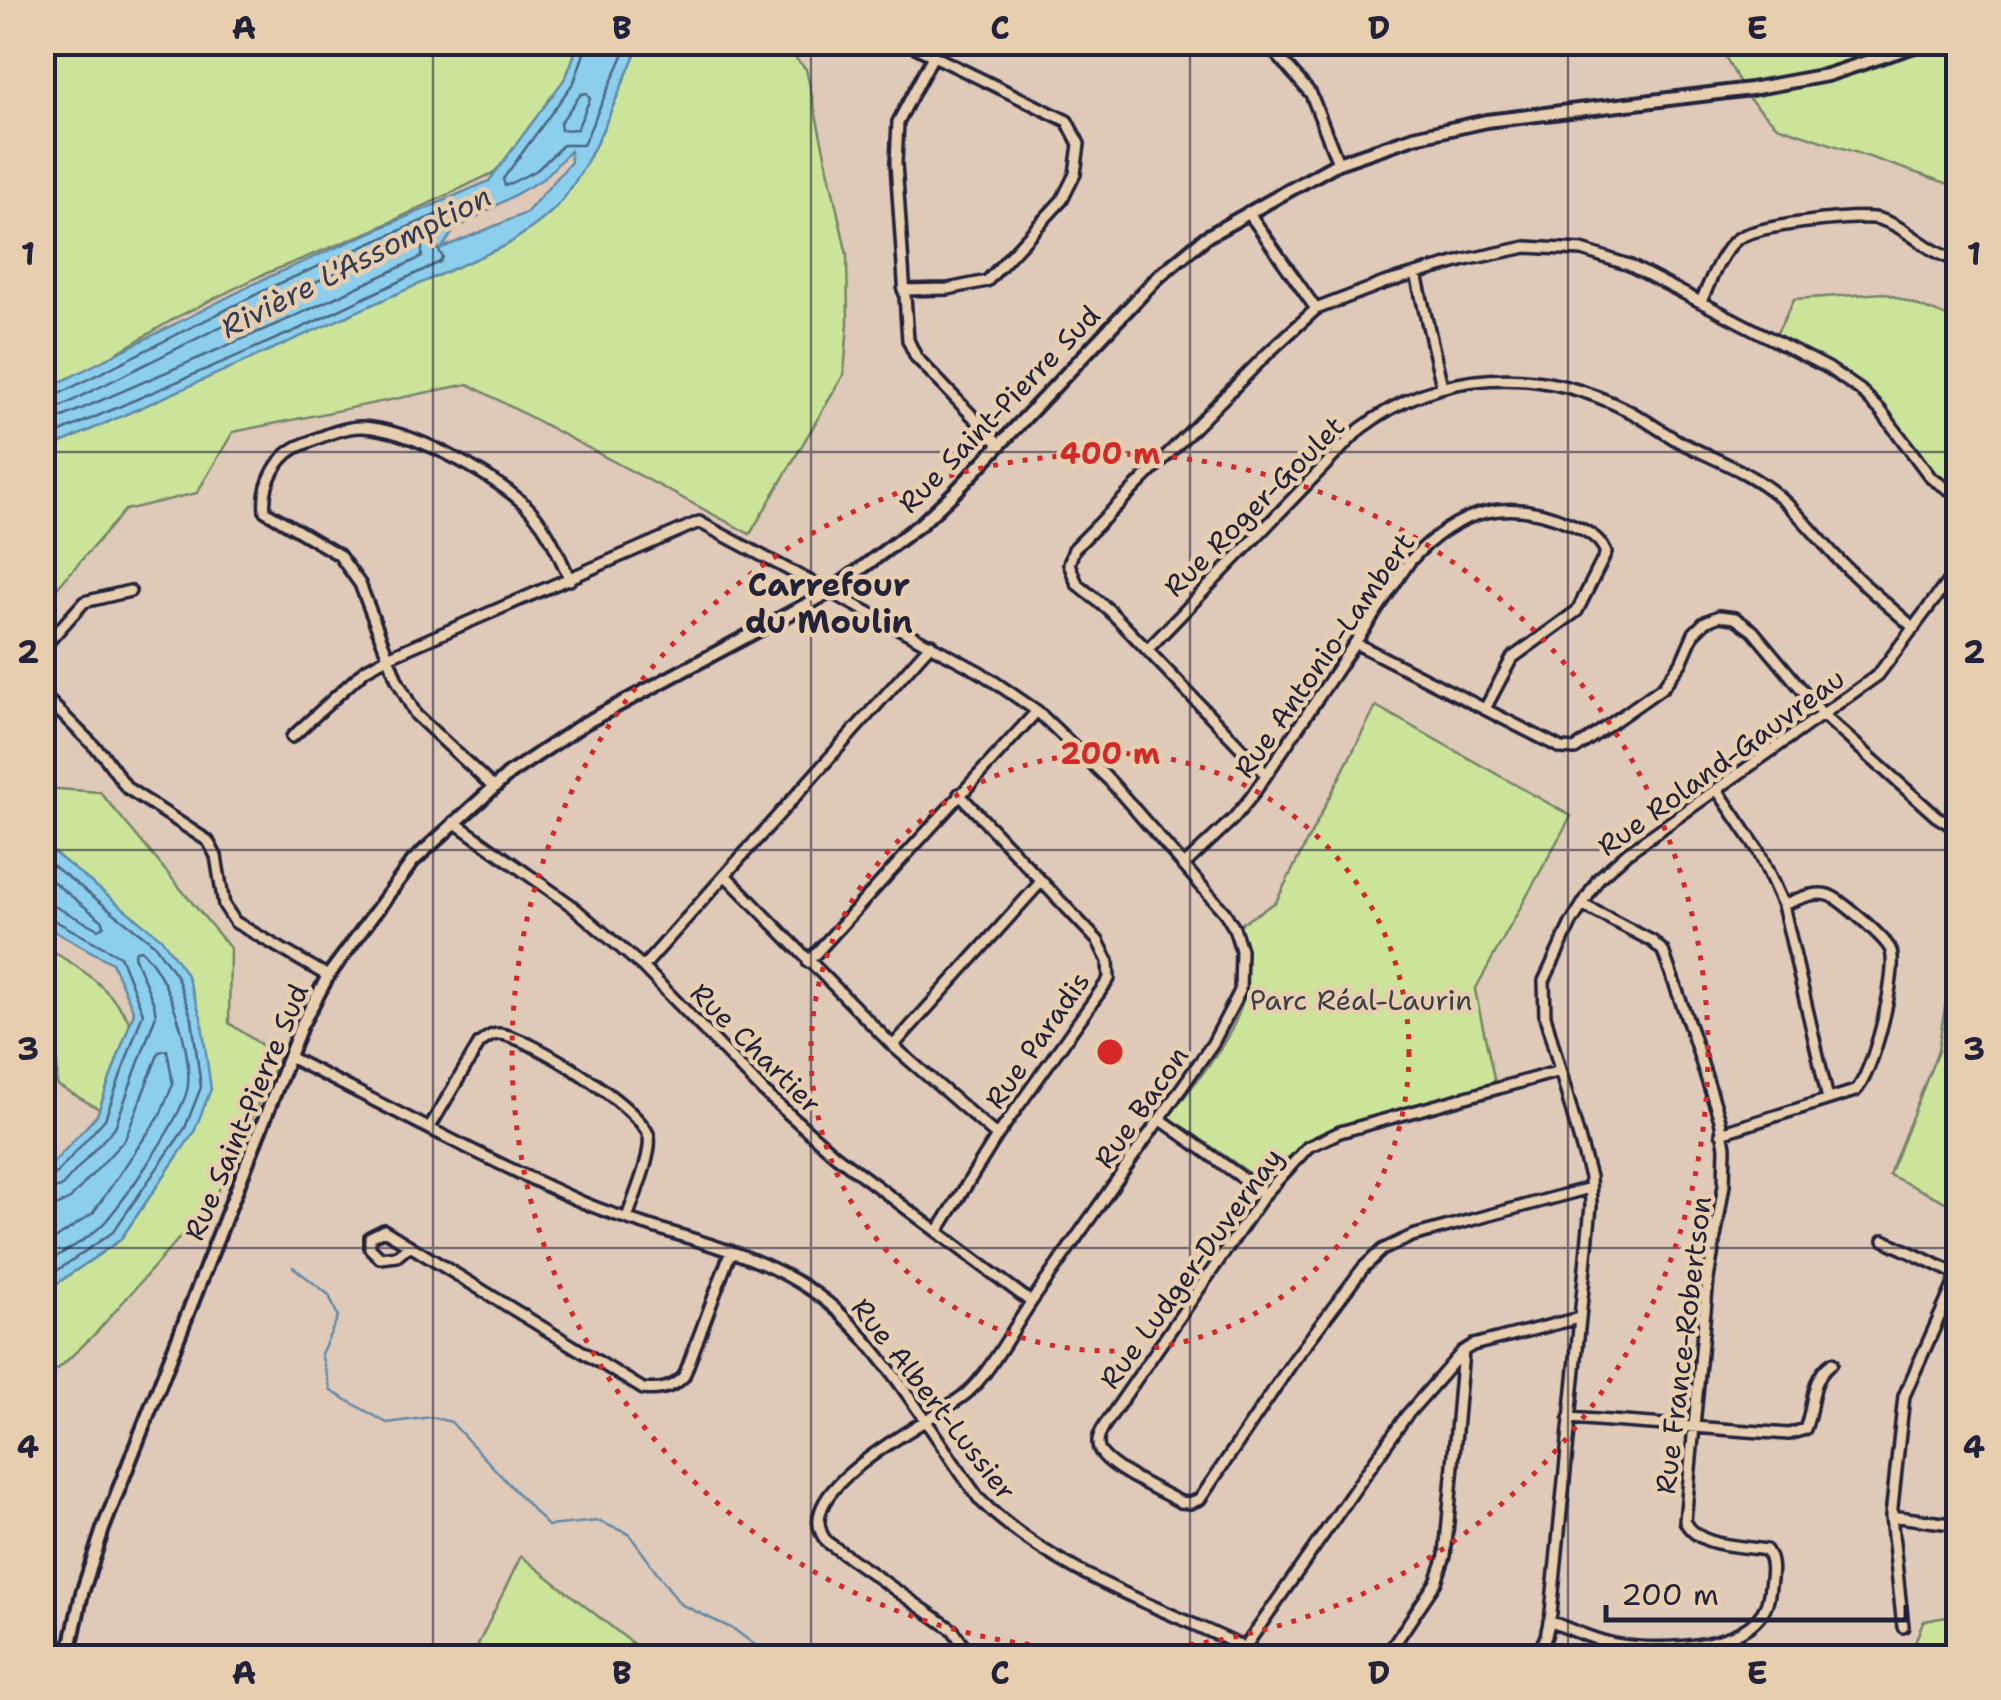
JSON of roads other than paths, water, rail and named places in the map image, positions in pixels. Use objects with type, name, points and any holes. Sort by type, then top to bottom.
[{"type":"street","points":[[903,290],[948,289],[988,281],[1062,200],[1075,174],[1080,144],[1067,121],[905,42]]},
{"type":"street","points":[[1266,42],[1311,94],[1338,163]]},
{"type":"street","name":"Rue Saint-Pierre Sud","points":[[68,1658],[82,1593],[104,1529],[289,1057],[328,976],[413,861],[493,788],[550,744],[585,723],[830,592],[922,523],[1158,277],[1206,237],[1338,163],[1414,137],[1487,121],[1802,80],[1851,69],[1927,42]]},
{"type":"street","points":[[934,56],[898,122],[896,163],[908,340],[916,357],[1000,446]]},
{"type":"street","points":[[1248,212],[1316,309]]},
{"type":"street","points":[[1700,301],[1728,248],[1741,235],[1760,228],[1874,218],[1890,223],[1935,252],[1958,260]]},
{"type":"street","points":[[1266,774],[1148,650],[1077,584],[1069,564],[1074,549],[1316,309],[1416,274],[1505,250],[1546,246],[1582,250],[1629,266],[1828,368],[1860,390],[1881,411],[1931,478],[1958,495]]},
{"type":"street","points":[[1416,274],[1442,386]]},
{"type":"street","name":"Rue Roger-Goulet","points":[[1148,650],[1353,436],[1380,414],[1442,386],[1482,379],[1533,380],[1582,390],[1734,466],[1778,495],[1851,573],[1914,628]]},
{"type":"street","points":[[292,737],[365,670],[388,657],[570,580],[550,535],[522,502],[490,478],[419,442],[361,427],[287,450],[275,467],[264,498],[265,510],[338,555],[360,584],[388,657],[416,715],[493,788]]},
{"type":"street","name":"Rue Antonio-Lambert","points":[[1183,866],[1234,820],[1410,561],[1438,534],[1470,516],[1497,509],[1547,514],[1589,532],[1598,538],[1606,553],[1577,611],[1512,658],[1486,707]]},
{"type":"street","name":"Rue Bacon","points":[[570,580],[699,522],[932,644],[1036,710],[1110,780],[1234,928],[1240,950],[1240,991],[1227,1021],[974,1386],[864,1462],[834,1488],[816,1517],[817,1531],[826,1542],[953,1630],[972,1658]]},
{"type":"street","name":"Rue Roland-Gauvreau","points":[[1536,1658],[1549,1621],[1590,1188],[1545,1016],[1544,981],[1571,923],[1600,878],[1627,854],[1878,675],[1958,568]]},
{"type":"street","points":[[42,648],[84,602],[130,591]]},
{"type":"street","points":[[1355,643],[1561,748],[1581,747],[1662,687],[1681,663],[1694,633],[1706,622],[1719,616],[1744,623],[1824,716],[1936,816],[1958,830]]},
{"type":"street","points":[[642,966],[932,644]]},
{"type":"street","points":[[42,694],[104,756],[127,788],[208,841],[216,856],[224,905],[235,922],[328,976]]},
{"type":"street","points":[[808,962],[1036,710]]},
{"type":"street","points":[[1718,791],[1758,850],[1782,904],[1828,1100]]},
{"type":"street","name":"Rue Paradis","points":[[938,1231],[997,1136],[1108,979],[1110,969],[1098,941],[960,794]]},
{"type":"street","name":"Rue Chartier","points":[[454,822],[571,905],[642,966],[763,1091],[835,1155],[1031,1302]]},
{"type":"street","points":[[726,876],[893,1046],[997,1136]]},
{"type":"street","points":[[893,1046],[1040,883]]},
{"type":"street","points":[[1721,1132],[1856,1091],[1866,1079],[1885,1010],[1891,951],[1881,937],[1831,896],[1810,896],[1782,904]]},
{"type":"street","name":"Rue France-Robertson","points":[[1549,1621],[1614,1644],[1683,1648],[1732,1636],[1759,1621],[1768,1602],[1773,1561],[1766,1550],[1702,1540],[1685,1521],[1708,1279],[1724,1185],[1725,1147],[1692,1032],[1662,951],[1652,941],[1583,905]]},
{"type":"street","points":[[430,1127],[479,1044],[492,1035],[520,1039],[618,1100],[641,1122],[649,1138],[648,1149],[627,1218]]},
{"type":"street","name":"Rue Albert-Lussier","points":[[289,1057],[583,1202],[731,1250],[784,1273],[828,1303],[871,1348],[980,1500],[1027,1541],[1062,1562],[1266,1658]]},
{"type":"street","name":"Rue Ludger-Duvernay","points":[[1560,1072],[1340,1132],[1308,1148],[1265,1194],[1098,1436],[1100,1451],[1120,1468],[1180,1502],[1200,1499],[1294,1360],[1363,1268],[1382,1250],[1412,1236],[1590,1188]]},
{"type":"street","points":[[1160,1119],[1265,1194]]},
{"type":"street","points":[[1884,1240],[1958,1275],[1904,1396],[1891,1516],[1902,1627]]},
{"type":"street","points":[[408,1247],[644,1389],[655,1391],[678,1384],[684,1376],[731,1250]]},
{"type":"street","points":[[1245,1647],[1406,1416],[1463,1351],[1579,1318]]},
{"type":"street","points":[[1385,1658],[1436,1582],[1445,1556],[1463,1351]]},
{"type":"street","points":[[1568,1418],[1789,1434],[1805,1428],[1811,1414],[1814,1382],[1832,1362]]},
{"type":"street","points":[[1891,1516],[1958,1525]]},
{"type":"water","name":"Rivière L'Assomption","points":[[579,43],[640,43],[575,181],[557,206],[530,229],[507,245],[43,451],[43,391],[264,279],[489,181],[566,77]],"holes":[[[570,151],[571,162],[526,213],[442,248],[454,230],[544,178]]]},
{"type":"water","points":[[43,844],[161,938],[186,973],[201,1017],[211,1089],[194,1132],[120,1240],[43,1293],[43,1174],[97,1115],[134,1012],[112,963],[43,925]]},
{"type":"waterway","points":[[293,1267],[329,1295],[338,1317],[321,1354],[331,1391],[387,1423],[431,1417],[451,1422],[548,1526],[598,1521],[629,1534],[680,1604],[735,1630],[772,1658]]},
{"type":"district","name":"Carrefour du Moulin","points":[[829,604]]},
{"type":"park label","name":"Parc Réal-Laurin","points":[[1361,1000]]}]
